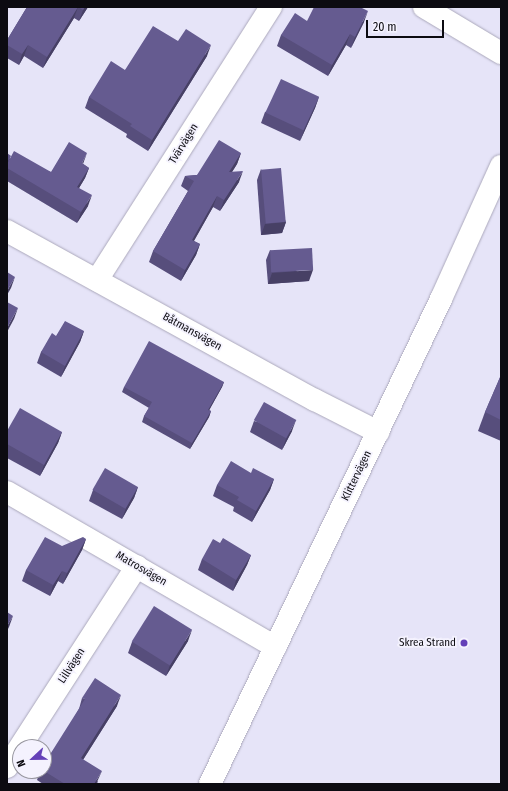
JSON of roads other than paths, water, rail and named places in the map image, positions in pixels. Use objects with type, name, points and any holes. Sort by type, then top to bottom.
[{"type":"street","name":"Tvärvägen","points":[[97,280],[270,7]]},
{"type":"street","points":[[424,7],[501,53]]},
{"type":"street","name":"Klittervägen","points":[[210,784],[378,432],[501,166]]},
{"type":"street","name":"Båtmansvägen","points":[[7,231],[315,400],[378,432]]},
{"type":"street","name":"Matrosvägen","points":[[7,492],[275,647]]},
{"type":"street","name":"Lillvägen","points":[[7,766],[137,566]]},
{"type":"place","name":"Skrea Strand","points":[[464,643]]}]
